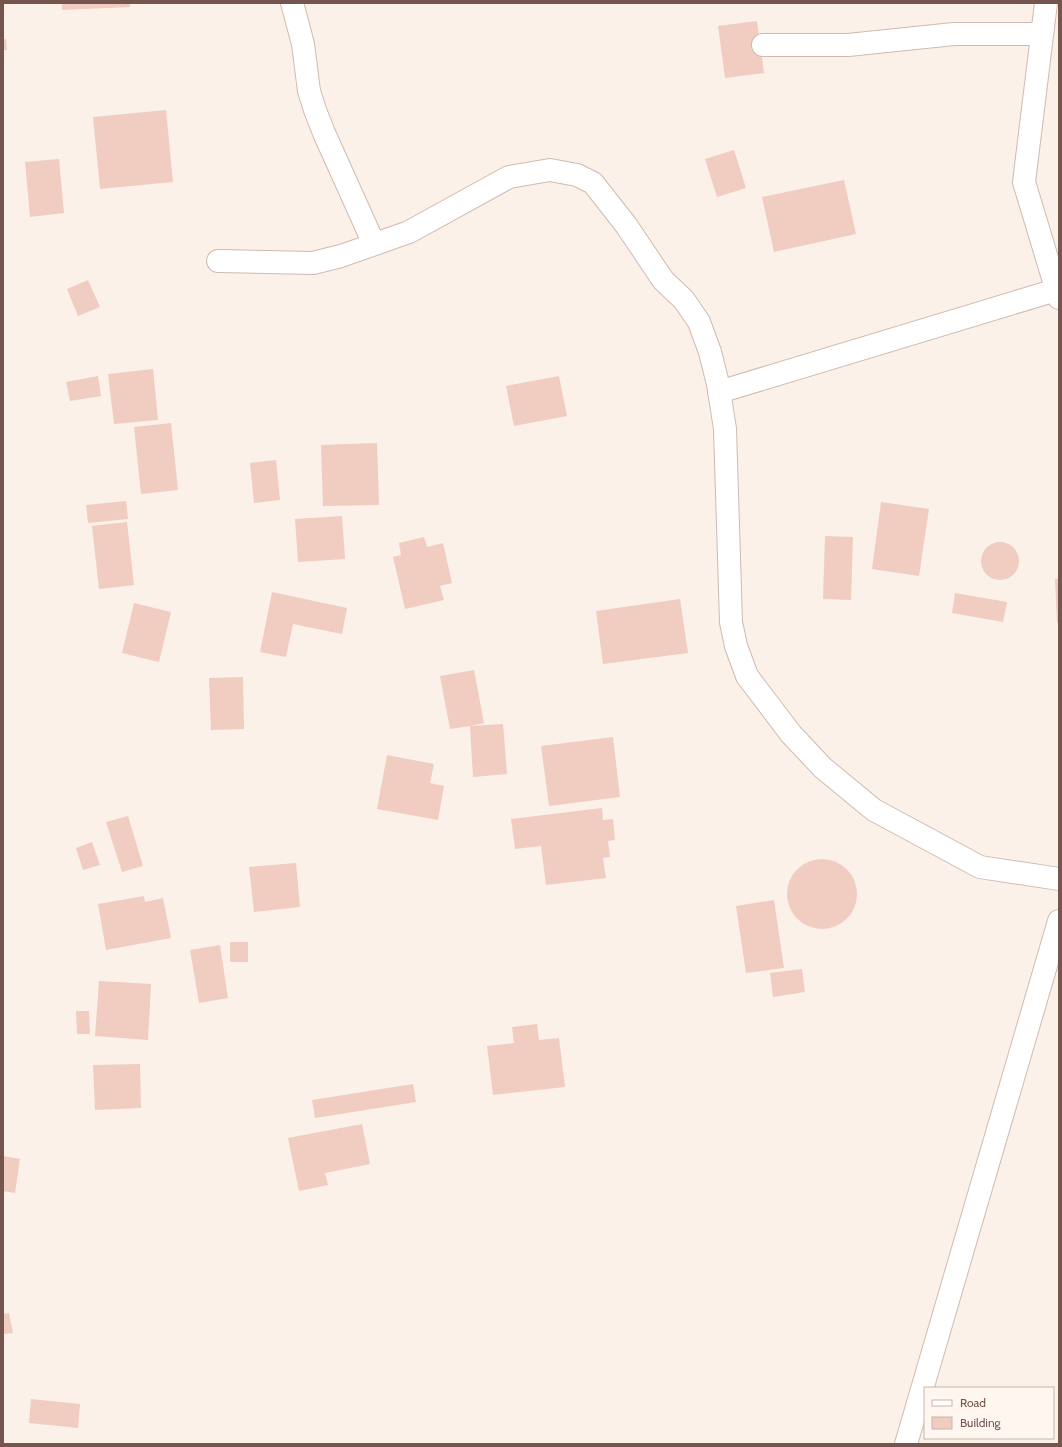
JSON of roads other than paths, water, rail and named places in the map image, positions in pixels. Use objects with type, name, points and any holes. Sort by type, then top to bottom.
[{"type":"street","points":[[292,3],[303,44],[309,91],[315,110],[374,244]]},
{"type":"street","points":[[719,392],[1058,294],[1024,182],[1046,3]]},
{"type":"street","points":[[763,45],[848,45],[954,34],[1042,34]]},
{"type":"street","points":[[218,261],[313,263],[409,232],[509,177],[550,170],[577,175],[593,183],[608,200],[663,280],[684,300],[699,322],[710,352],[725,429],[731,622],[736,646],[747,676],[791,734],[823,768],[874,810],[980,867],[1059,879]]},
{"type":"street","points":[[906,1444],[1059,921]]}]
